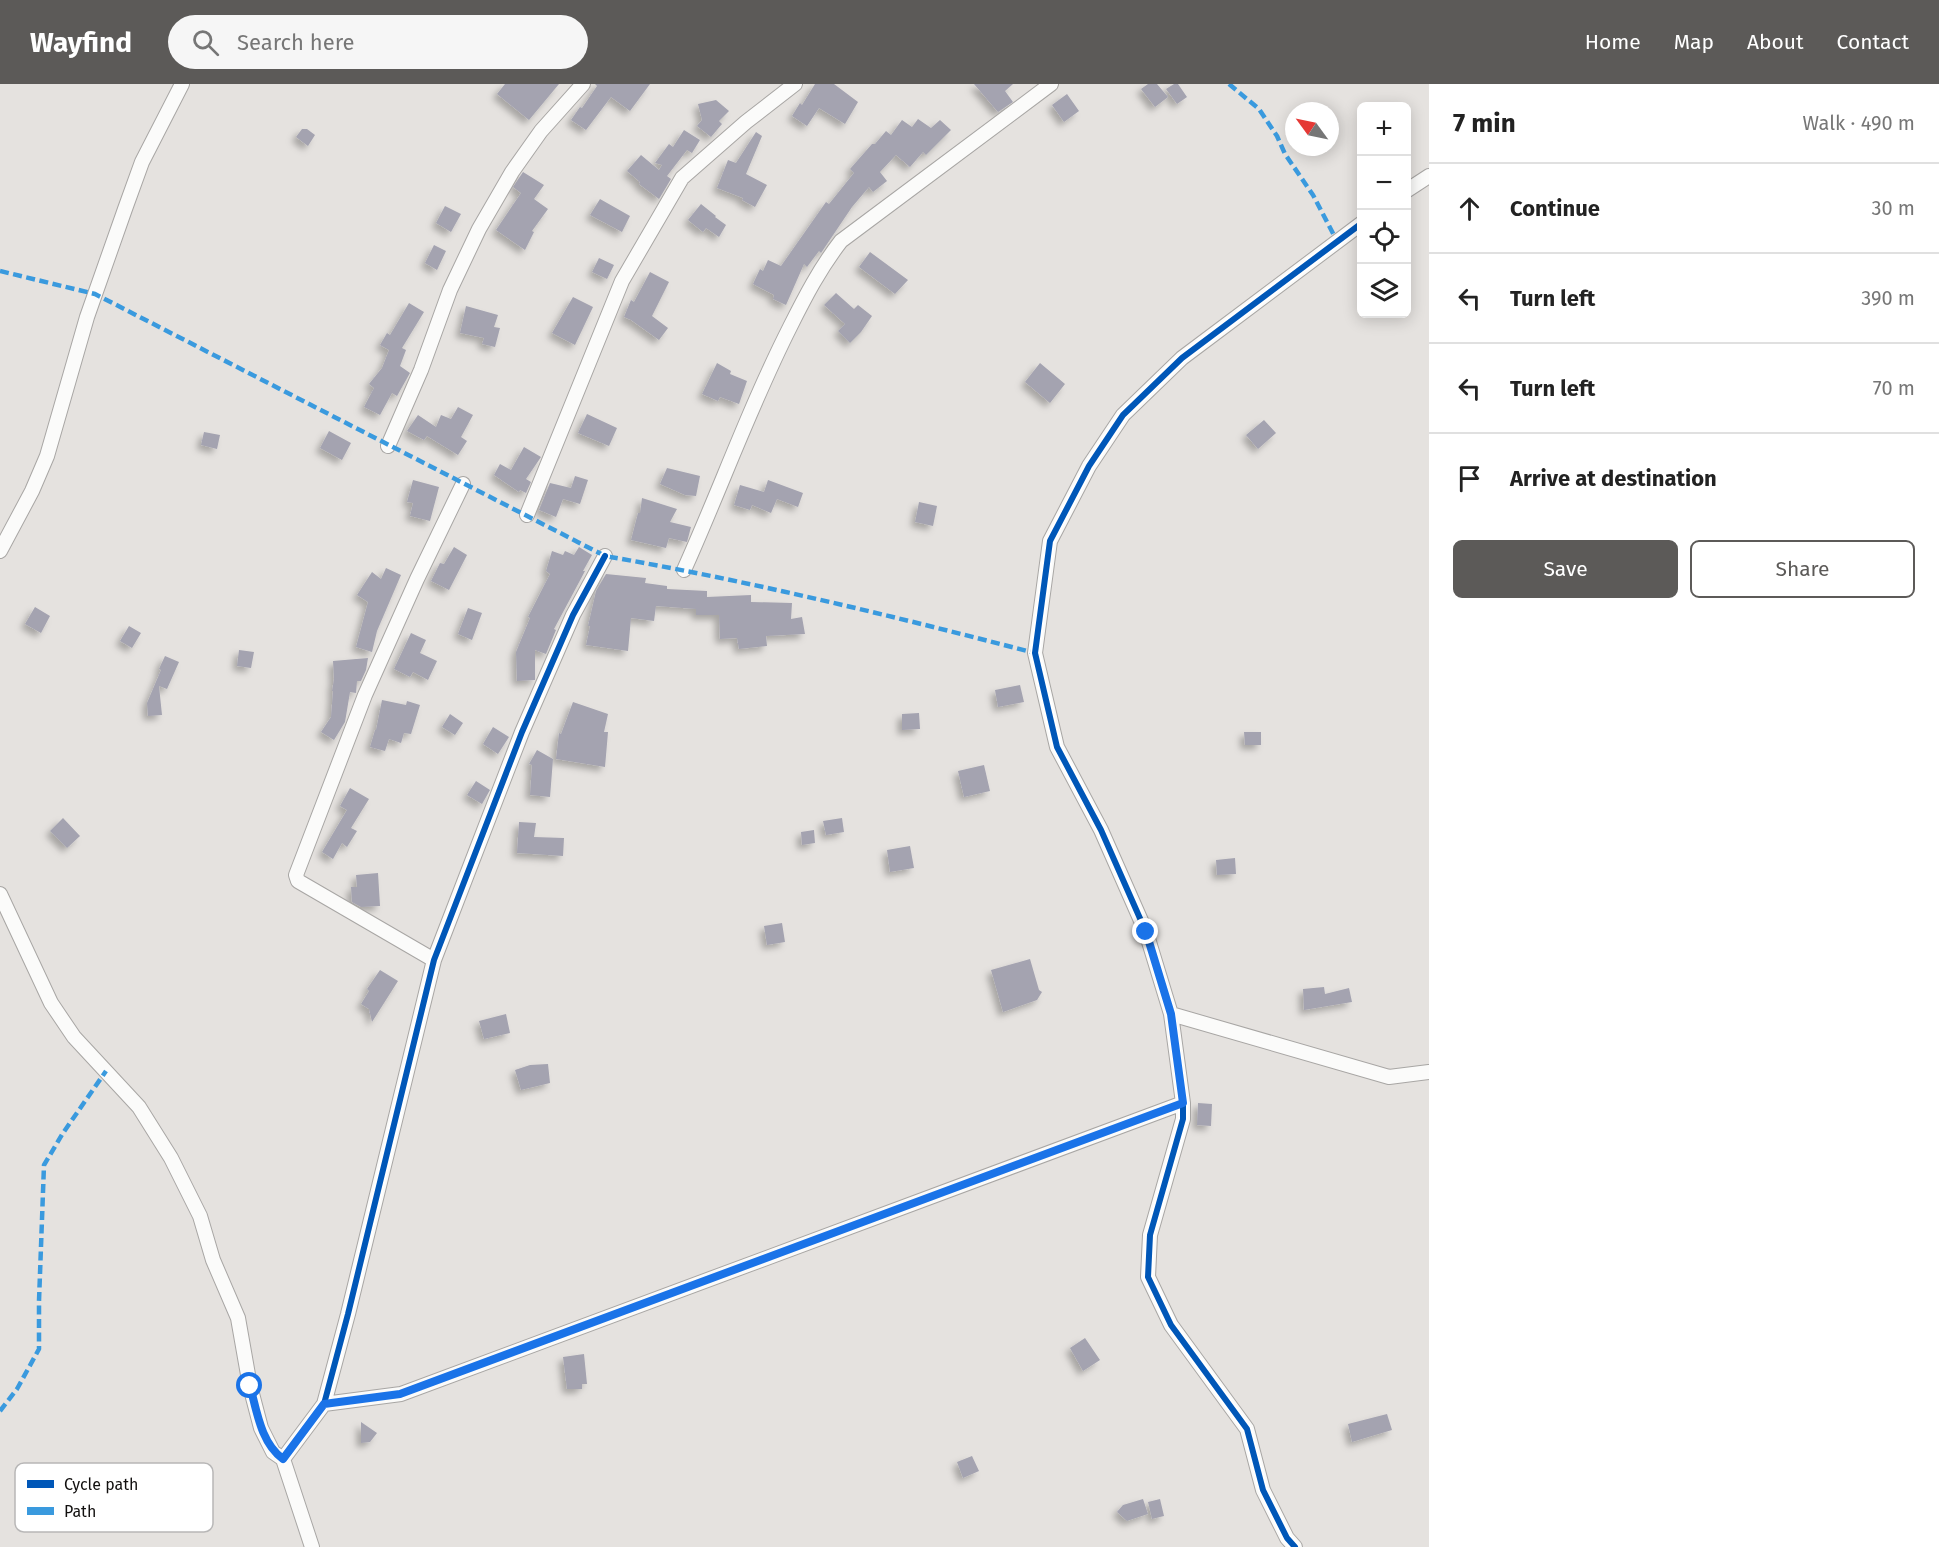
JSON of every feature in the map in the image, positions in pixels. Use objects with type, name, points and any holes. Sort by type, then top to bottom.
[{"type":"street","points":[[0,551],[32,491],[47,456],[87,317],[142,162],[182,84]]},
{"type":"street","points":[[388,446],[421,370],[450,290],[479,229],[512,172],[541,131],[583,84]]},
{"type":"street","points":[[527,515],[622,281],[682,178],[746,122],[795,84]]},
{"type":"street","points":[[684,570],[772,362],[823,264],[841,241],[1051,84]]},
{"type":"street","points":[[1411,188],[1429,176]]},
{"type":"street","points":[[1295,1547],[1287,1538],[1263,1490],[1247,1429],[1171,1325],[1148,1277],[1150,1235],[1183,1119],[1183,1103],[1171,1014],[1141,921],[1101,830],[1057,747],[1035,653],[1050,541],[1089,466],[1123,415],[1182,358],[1357,227]]},
{"type":"street","points":[[434,960],[298,881],[296,875],[365,695],[462,484]]},
{"type":"street","points":[[283,1459],[324,1404],[434,960],[522,732],[573,615],[605,556]]},
{"type":"street","points":[[0,894],[51,1003],[74,1037],[139,1107],[171,1158],[200,1216],[213,1260],[238,1318],[250,1386],[261,1428],[273,1452],[283,1459],[312,1547]]},
{"type":"street","points":[[1171,1014],[1389,1077],[1429,1072]]},
{"type":"street","points":[[324,1404],[400,1394],[1183,1103]]},
{"type":"building","points":[[505,84],[559,84],[529,120],[497,94]]},
{"type":"building","points":[[595,84],[650,84],[630,111],[611,97],[586,130],[571,120],[597,86]]},
{"type":"building","points":[[815,84],[834,84],[858,102],[845,124],[819,108],[807,126],[792,116]]},
{"type":"building","points":[[974,84],[1013,84],[1005,91],[1013,102],[998,112]]},
{"type":"building","points":[[1148,84],[1157,84],[1168,97],[1155,107],[1141,89]]},
{"type":"building","points":[[1178,84],[1187,97],[1177,104],[1166,89]]},
{"type":"building","points":[[1067,94],[1079,111],[1064,122],[1052,105]]},
{"type":"building","points":[[716,100],[729,111],[719,121],[722,124],[711,137],[697,126],[702,120],[698,104]]},
{"type":"building","points":[[918,119],[931,128],[940,120],[951,130],[926,155],[923,152],[910,167],[896,155],[880,172],[887,181],[873,192],[869,187],[852,207],[821,253],[819,251],[807,267],[804,264],[786,305],[773,299],[774,295],[753,284],[760,269],[763,271],[768,260],[781,266],[826,202],[829,204],[854,173],[850,169],[872,144],[875,144],[886,131],[891,135],[902,120],[912,127]]},
{"type":"building","points":[[302,129],[307,129],[315,135],[308,146],[296,137]]},
{"type":"building","points":[[684,130],[700,140],[692,153],[687,150],[667,176],[671,179],[659,199],[639,184],[640,182],[627,171],[641,155],[659,170],[662,165],[655,163],[669,144],[673,147]]},
{"type":"building","points":[[756,132],[762,136],[746,174],[767,185],[755,207],[742,200],[743,198],[717,188],[728,160],[736,163]]},
{"type":"building","points":[[523,172],[544,185],[534,199],[548,209],[532,231],[534,232],[525,250],[496,230],[521,193],[513,187]]},
{"type":"building","points":[[600,199],[630,216],[622,232],[590,215]]},
{"type":"building","points":[[701,204],[726,225],[719,237],[706,228],[703,232],[688,220]]},
{"type":"building","points":[[445,206],[461,214],[451,232],[436,223]]},
{"type":"building","points":[[434,245],[446,251],[437,270],[425,263]]},
{"type":"building","points":[[870,252],[908,280],[895,294],[859,267]]},
{"type":"building","points":[[599,258],[614,265],[607,279],[592,272]]},
{"type":"building","points":[[650,272],[669,282],[652,316],[668,328],[659,340],[624,317],[631,300],[634,302]]},
{"type":"building","points":[[836,293],[854,309],[858,305],[872,316],[850,343],[838,331],[845,324],[824,305]]},
{"type":"building","points":[[573,297],[593,307],[575,345],[552,333]]},
{"type":"building","points":[[409,303],[424,312],[402,348],[406,350],[400,366],[410,373],[397,396],[392,393],[380,415],[364,407],[374,388],[369,384],[382,368],[389,350],[380,345],[387,333],[390,335]]},
{"type":"building","points":[[466,306],[498,315],[494,327],[500,328],[495,347],[482,344],[484,338],[460,333]]},
{"type":"building","points":[[717,363],[731,371],[730,374],[747,381],[739,404],[720,397],[718,401],[702,394]]},
{"type":"building","points":[[1040,363],[1065,384],[1050,403],[1025,382]]},
{"type":"building","points":[[458,407],[473,415],[461,437],[467,441],[458,455],[427,436],[424,440],[407,431],[418,415],[436,427],[441,415],[451,419]]},
{"type":"building","points":[[587,414],[617,428],[609,446],[578,433]]},
{"type":"building","points":[[1264,420],[1276,433],[1258,449],[1246,435]]},
{"type":"building","points":[[329,431],[351,443],[342,460],[320,448]]},
{"type":"building","points":[[204,432],[220,435],[217,449],[201,445]]},
{"type":"building","points":[[524,447],[541,457],[526,479],[531,482],[526,493],[520,490],[519,492],[494,475],[500,464],[511,470]]},
{"type":"building","points":[[667,468],[700,476],[696,496],[685,495],[660,484]]},
{"type":"building","points":[[575,476],[588,480],[580,504],[563,499],[556,517],[539,510],[550,483],[571,488]]},
{"type":"building","points":[[413,480],[439,487],[430,521],[410,516],[413,503],[407,502]]},
{"type":"building","points":[[768,480],[803,493],[798,507],[777,499],[771,513],[752,505],[750,510],[734,505],[740,485],[764,492]]},
{"type":"building","points":[[642,498],[677,509],[670,522],[691,527],[687,542],[669,538],[666,548],[631,540],[638,513],[640,513]]},
{"type":"building","points":[[919,502],[937,506],[933,526],[915,522]]},
{"type":"building","points":[[454,547],[467,555],[449,590],[431,581],[440,563],[444,564]]},
{"type":"building","points":[[579,547],[592,555],[554,629],[556,630],[546,654],[535,650],[535,680],[517,681],[516,652],[530,618],[528,617],[550,574],[546,571],[552,551],[563,555],[565,551],[574,555]]},
{"type":"building","points":[[386,568],[401,575],[377,631],[372,652],[356,647],[368,602],[357,595],[372,572],[381,579]]},
{"type":"building","points":[[606,574],[646,578],[645,583],[667,586],[667,589],[707,591],[707,597],[751,595],[751,602],[792,603],[791,619],[802,617],[805,634],[766,636],[767,646],[739,649],[737,638],[720,639],[719,615],[696,615],[696,609],[656,606],[654,621],[631,618],[628,651],[586,645],[596,591]]},
{"type":"building","points":[[35,607],[50,616],[41,633],[25,624]]},
{"type":"building","points":[[468,608],[482,613],[472,640],[458,634]]},
{"type":"building","points":[[129,626],[141,633],[132,648],[120,641]]},
{"type":"building","points":[[411,633],[426,640],[420,653],[437,661],[428,680],[413,672],[410,677],[394,669]]},
{"type":"building","points":[[239,650],[254,652],[251,668],[237,666]]},
{"type":"building","points":[[165,656],[179,662],[167,689],[159,686],[162,715],[148,716],[147,703]]},
{"type":"building","points":[[368,658],[361,681],[357,681],[356,693],[350,692],[345,722],[334,740],[321,732],[331,717],[333,661]]},
{"type":"building","points":[[1020,685],[1024,702],[998,707],[995,690]]},
{"type":"building","points":[[382,700],[406,705],[407,701],[420,705],[411,734],[404,733],[401,743],[389,739],[385,751],[370,747]]},
{"type":"building","points":[[573,702],[608,714],[604,732],[608,732],[605,767],[556,759],[559,733],[561,734]]},
{"type":"building","points":[[919,713],[920,729],[902,730],[902,714]]},
{"type":"building","points":[[450,714],[463,723],[455,735],[442,727]]},
{"type":"building","points":[[493,727],[509,737],[498,754],[483,744]]},
{"type":"building","points":[[1244,732],[1261,732],[1261,745],[1245,745]]},
{"type":"building","points":[[537,750],[553,759],[550,797],[530,795],[532,765],[529,764]]},
{"type":"building","points":[[984,765],[990,791],[964,797],[958,771]]},
{"type":"building","points":[[476,781],[490,790],[482,804],[467,795]]},
{"type":"building","points":[[350,788],[369,799],[351,828],[357,831],[347,847],[342,843],[333,859],[322,852],[347,810],[340,806]]},
{"type":"building","points":[[63,818],[80,836],[67,848],[50,831]]},
{"type":"building","points":[[842,818],[844,832],[826,835],[823,821]]},
{"type":"building","points":[[519,822],[536,823],[534,837],[564,838],[563,856],[517,853]]},
{"type":"building","points":[[814,830],[815,843],[802,845],[801,832]]},
{"type":"building","points":[[910,846],[914,868],[890,872],[887,850]]},
{"type":"building","points":[[1235,858],[1236,874],[1217,875],[1216,860]]},
{"type":"building","points":[[378,873],[380,906],[361,907],[352,902],[351,887],[357,887],[356,875]]},
{"type":"building","points":[[782,923],[785,942],[767,945],[764,926]]},
{"type":"building","points":[[1030,959],[1039,990],[1042,992],[1037,1000],[1003,1012],[991,970]]},
{"type":"building","points":[[380,970],[398,981],[372,1022],[369,1009],[361,1004],[369,991],[367,989]]},
{"type":"building","points":[[1324,987],[1325,994],[1349,988],[1352,1002],[1304,1010],[1303,989]]},
{"type":"building","points":[[506,1014],[510,1033],[484,1039],[479,1021]]},
{"type":"building","points":[[548,1064],[550,1083],[521,1090],[515,1070],[530,1065]]},
{"type":"building","points":[[1198,1103],[1212,1104],[1211,1126],[1197,1125]]},
{"type":"building","points":[[1085,1338],[1100,1360],[1083,1371],[1070,1348]]},
{"type":"building","points":[[584,1354],[587,1384],[582,1384],[582,1389],[567,1389],[563,1357]]},
{"type":"building","points":[[1387,1414],[1392,1430],[1352,1442],[1348,1424]]},
{"type":"building","points":[[361,1422],[377,1433],[370,1442],[361,1443]]},
{"type":"building","points":[[972,1456],[979,1471],[963,1478],[957,1462]]},
{"type":"building","points":[[1143,1499],[1148,1514],[1127,1521],[1117,1512],[1123,1505]]},
{"type":"building","points":[[1160,1499],[1164,1516],[1152,1519],[1148,1502]]},
{"type":"marked path","points":[[1229,84],[1259,109],[1277,136],[1285,154],[1313,195],[1337,241]]},
{"type":"marked path","points":[[0,271],[95,294],[605,556],[713,576],[821,600],[1035,653]]},
{"type":"marked path","points":[[0,1411],[17,1389],[39,1349],[44,1165],[106,1071]]},
{"type":"cycle path","points":[[1295,1547],[1287,1538],[1263,1490],[1247,1429],[1171,1325],[1148,1277],[1150,1235],[1183,1119],[1183,1103],[1171,1014],[1146,932],[1101,830],[1057,747],[1035,653],[1050,541],[1089,466],[1123,415],[1182,358],[1357,227]]},
{"type":"cycle path","points":[[283,1459],[324,1404],[434,960],[522,732],[573,615],[605,556]]},
{"type":"route","points":[[250,1386],[261,1428],[273,1452],[283,1459],[324,1404],[400,1394],[1183,1103],[1171,1014],[1146,932]]}]
